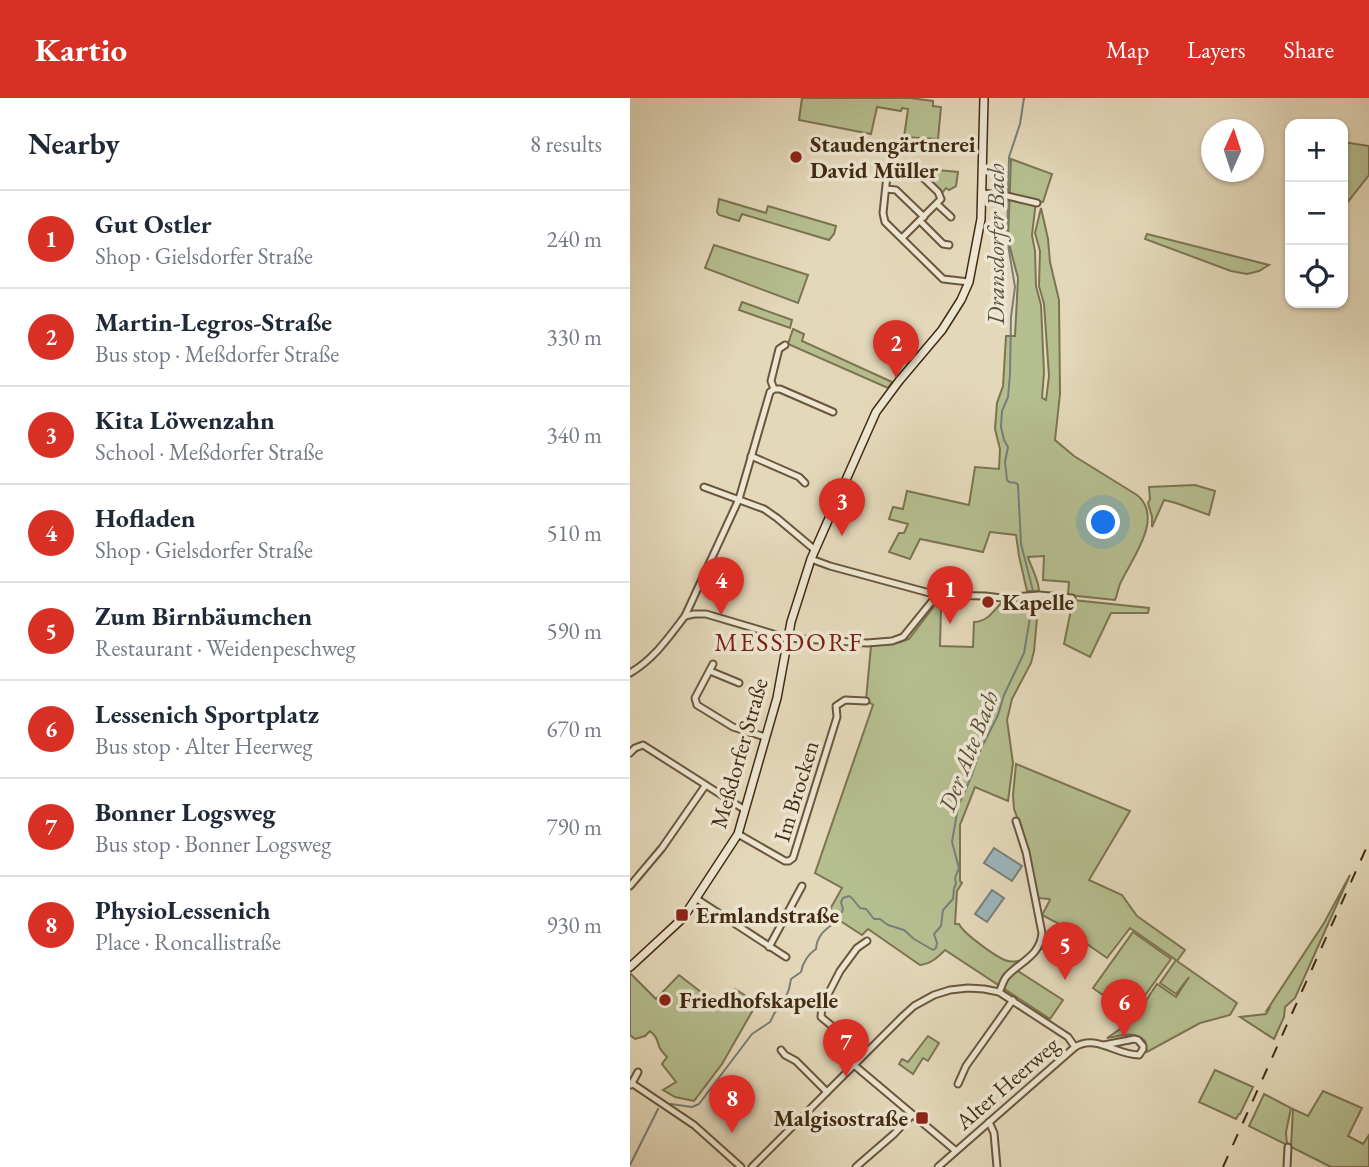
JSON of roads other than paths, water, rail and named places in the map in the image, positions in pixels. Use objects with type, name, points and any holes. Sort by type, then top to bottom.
[{"type":"street","name":"Meßdorfer Straße","points":[[630,967],[683,918],[738,835],[777,698],[787,638],[811,559],[876,412],[953,316],[969,282],[981,219],[984,98]]},
{"type":"street","points":[[950,217],[939,201],[938,192],[914,169],[888,166],[883,218],[885,222],[943,279],[969,282]]},
{"type":"street","points":[[886,189],[896,190],[943,244],[950,246]]},
{"type":"street","points":[[902,239],[949,192]]},
{"type":"street","points":[[982,193],[1037,203]]},
{"type":"street","points":[[774,389],[771,382],[779,349],[786,345]]},
{"type":"street","points":[[630,673],[662,646],[685,615],[739,499],[771,391],[780,389],[833,412]]},
{"type":"street","points":[[751,456],[799,477],[805,483]]},
{"type":"street","points":[[704,487],[764,509],[815,550]]},
{"type":"street","points":[[811,559],[937,595],[1002,598],[1039,595],[1072,598]]},
{"type":"street","points":[[685,615],[706,614],[787,638],[867,643],[904,638],[937,595]]},
{"type":"street","points":[[713,664],[695,698],[697,705],[733,727],[765,737]]},
{"type":"street","points":[[710,671],[739,683]]},
{"type":"street","name":"Im Brocken","points":[[738,835],[785,861],[793,858],[837,717],[835,706],[845,699],[866,701]]},
{"type":"street","points":[[630,753],[643,745],[745,810]]},
{"type":"street","points":[[630,886],[662,848],[705,786]]},
{"type":"street","points":[[999,992],[1005,978],[1032,956],[1042,933],[1026,852],[1016,821]]},
{"type":"street","points":[[769,947],[803,886]]},
{"type":"street","points":[[697,899],[786,957]]},
{"type":"street","points":[[865,1053],[821,1017],[822,1006],[841,971],[857,948],[867,941]]},
{"type":"street","points":[[752,1167],[911,1009],[934,995],[968,988],[999,992],[1068,1037],[1074,1047]]},
{"type":"street","points":[[958,1084],[966,1066],[1013,1000]]},
{"type":"street","name":"Alter Heerweg","points":[[938,1167],[1074,1047],[1081,1043],[1095,1042],[1130,1055],[1139,1055],[1143,1049],[1138,1040],[1134,1039],[1104,1045]]},
{"type":"street","points":[[781,1050],[827,1092]]},
{"type":"street","points":[[854,1065],[956,1152]]},
{"type":"street","points":[[638,1072],[631,1085],[694,1125],[741,1167]]},
{"type":"street","points":[[856,1167],[912,1115]]},
{"type":"street","points":[[989,1122],[994,1133],[997,1167]]},
{"type":"street","points":[[1287,1167],[1288,1147]]},
{"type":"water","points":[[994,848],[1022,866],[1012,881],[984,863]]},
{"type":"water","points":[[992,890],[1004,898],[987,922],[975,914]]},
{"type":"waterway","name":"Dransdorfer Bach","points":[[1008,193],[1009,157],[1020,124],[1024,98]]},
{"type":"waterway","name":"Der Alte Bach","points":[[671,1104],[692,1107],[699,1104],[752,1034],[770,1022],[775,1012],[782,1007],[791,979],[801,972],[806,959],[816,949],[821,935],[833,924],[835,916],[842,912],[843,898],[849,896],[874,919],[904,930],[933,950],[936,948],[934,934],[941,926],[943,910],[953,899],[959,868],[952,842],[958,807],[1024,653],[1033,600],[1021,544],[1018,485],[1007,480],[1005,462],[1008,447],[1001,427],[1002,411],[1008,397],[1015,287],[1007,238],[1008,198]]},
{"type":"waterway","name":"Der Alte Bach","points":[[630,1165],[658,1109]]},
{"type":"railway","points":[[1223,1167],[1369,842]]},
{"type":"place","name":"Staudengärtnerei David Müller","points":[[796,157]]},
{"type":"place","name":"Martin-Legros-Straße","points":[[896,378]]},
{"type":"place","name":"Kita Löwenzahn","points":[[842,536]]},
{"type":"place","name":"Kapelle","points":[[988,602]]},
{"type":"place","name":"Hofladen","points":[[721,615]]},
{"type":"place","name":"Gut Ostler","points":[[950,624]]},
{"type":"place","name":"Ermlandstraße","points":[[682,915]]},
{"type":"place","name":"Zum Birnbäumchen","points":[[1065,980]]},
{"type":"place","name":"Friedhofskapelle","points":[[665,1000]]},
{"type":"place","name":"Lessenich Sportplatz","points":[[1124,1037]]},
{"type":"place","name":"Bonner Logsweg","points":[[846,1077]]},
{"type":"place","name":"Malgisostraße","points":[[922,1118]]},
{"type":"place","name":"PhysioLessenich","points":[[732,1133]]},
{"type":"district","name":"MESSDORF","points":[[789,642]]}]
